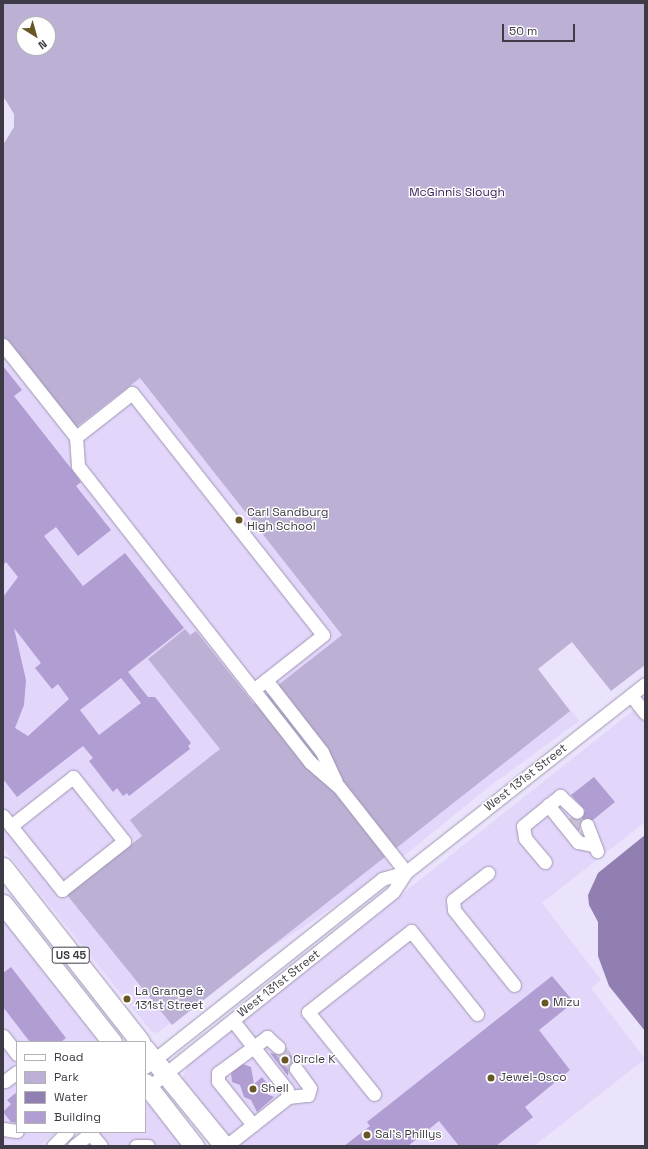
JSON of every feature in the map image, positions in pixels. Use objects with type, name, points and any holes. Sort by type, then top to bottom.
[{"type":"highway","name":"US 45","points":[[3,867],[139,1041]]},
{"type":"highway","name":"US 45","points":[[3,904],[111,1041]]},
{"type":"highway","points":[[152,1063],[225,1146]]},
{"type":"highway","points":[[146,1087],[194,1146]]},
{"type":"street","points":[[3,345],[76,437],[78,466],[310,762],[339,787],[406,872]]},
{"type":"street","points":[[76,437],[132,393],[323,635],[253,690]]},
{"type":"street","points":[[266,680],[322,752],[339,787]]},
{"type":"street","name":"West 131st Street","points":[[152,1063],[233,1021],[393,892],[406,872],[645,684]]},
{"type":"street","points":[[631,695],[645,713]]},
{"type":"street","points":[[73,776],[124,841],[62,890],[7,821],[73,776]]},
{"type":"street","points":[[552,801],[572,816]]},
{"type":"street","points":[[552,801],[578,842],[592,845],[582,828]]},
{"type":"street","points":[[545,862],[522,829],[552,801]]},
{"type":"street","name":"West 131st Street","points":[[146,1087],[152,1063],[382,879],[406,872]]},
{"type":"street","points":[[488,873],[453,900],[454,910],[514,985]]},
{"type":"street","points":[[374,1094],[308,1012],[411,931],[477,1014]]},
{"type":"street","points":[[233,1021],[287,1090],[288,1097]]},
{"type":"street","points":[[3,1036],[16,1053]]},
{"type":"street","points":[[253,1125],[218,1081],[218,1073],[267,1037],[278,1047]]},
{"type":"street","points":[[225,1146],[288,1097],[308,1094],[310,1088],[296,1069]]},
{"type":"street","points":[[5,1082],[16,1073]]},
{"type":"street","points":[[3,1129],[16,1131]]},
{"type":"street","points":[[53,1146],[66,1133]]},
{"type":"street","points":[[74,1146],[91,1133],[101,1146]]},
{"type":"street","points":[[136,1146],[148,1146]]},
{"type":"shaded area","name":"Carl Sandburg High School","points":[[3,167],[572,642],[538,669],[579,721],[490,786],[373,881],[259,956],[157,1033],[152,1032],[3,848]]},
{"type":"shaded area","points":[[636,708],[645,719],[645,822],[542,903],[601,980],[591,988],[645,1059],[534,1146],[230,1146],[182,1080],[187,1065]]},
{"type":"shaded area","points":[[3,908],[108,1041],[16,1041],[16,1133],[56,1133],[39,1146],[3,1146]]},
{"type":"shaded area","points":[[146,1103],[150,1103],[192,1146],[84,1146],[101,1133],[146,1133]]},
{"type":"green space","name":"McGinnis Slough","points":[[3,3],[645,3],[645,665],[611,691],[572,642],[538,669],[570,711],[172,1025],[67,895],[142,836],[130,820],[220,749],[148,659],[185,629],[190,635],[196,631],[254,704],[342,635],[140,378],[75,428],[3,337],[3,145],[14,127],[14,114],[3,96]]},
{"type":"water","points":[[645,835],[645,1031],[609,986],[598,956],[598,922],[589,905],[588,895],[598,873]]},
{"type":"building","points":[[3,366],[22,390],[14,396],[81,482],[76,486],[111,530],[78,556],[56,527],[44,536],[83,586],[125,553],[184,628],[128,672],[148,697],[155,697],[191,743],[188,746],[190,749],[129,796],[127,793],[123,796],[117,788],[113,792],[89,761],[93,758],[83,746],[17,797],[3,779],[3,597],[18,577],[6,562],[3,565]],"holes":[[[14,628],[41,663],[35,668],[52,689],[58,684],[69,699],[28,736],[15,728],[24,705],[26,680]],[[121,678],[141,703],[99,735],[80,710]]]},
{"type":"building","points":[[594,777],[615,802],[593,820],[581,820],[579,831],[569,819],[580,820],[585,810],[571,795]]},
{"type":"building","points":[[11,967],[66,1038],[62,1041],[29,1041],[3,1007],[3,973]]},
{"type":"building","name":"Jewel-Osco","points":[[552,976],[574,1002],[539,1030],[570,1070],[525,1107],[533,1117],[496,1146],[459,1146],[439,1121],[408,1146],[344,1146],[370,1126],[367,1122]]},
{"type":"building","name":"Circle K","points":[[286,1049],[296,1061],[289,1065],[288,1076],[270,1053],[280,1055]]},
{"type":"building","name":"Shell","points":[[243,1064],[251,1067],[254,1084],[262,1077],[268,1085],[260,1091],[274,1097],[257,1112],[251,1100],[244,1097],[240,1085],[232,1082],[231,1073]]},
{"type":"building","points":[[16,1093],[16,1123],[11,1122],[3,1112],[11,1104],[7,1100]]},
{"type":"tunnel","points":[[572,816],[583,828]]},
{"type":"tunnel","points":[[278,1047],[296,1069]]},
{"type":"place","name":"Carl Sandburg High School","points":[[239,520]]},
{"type":"place","name":"La Grange & 131st Street","points":[[127,999]]},
{"type":"place","name":"Mizu","points":[[545,1003]]},
{"type":"place","name":"Circle K","points":[[285,1060]]},
{"type":"place","name":"Jewel-Osco","points":[[491,1078]]},
{"type":"place","name":"Shell","points":[[253,1089]]},
{"type":"place","name":"Sal's Phillys","points":[[367,1135]]}]
